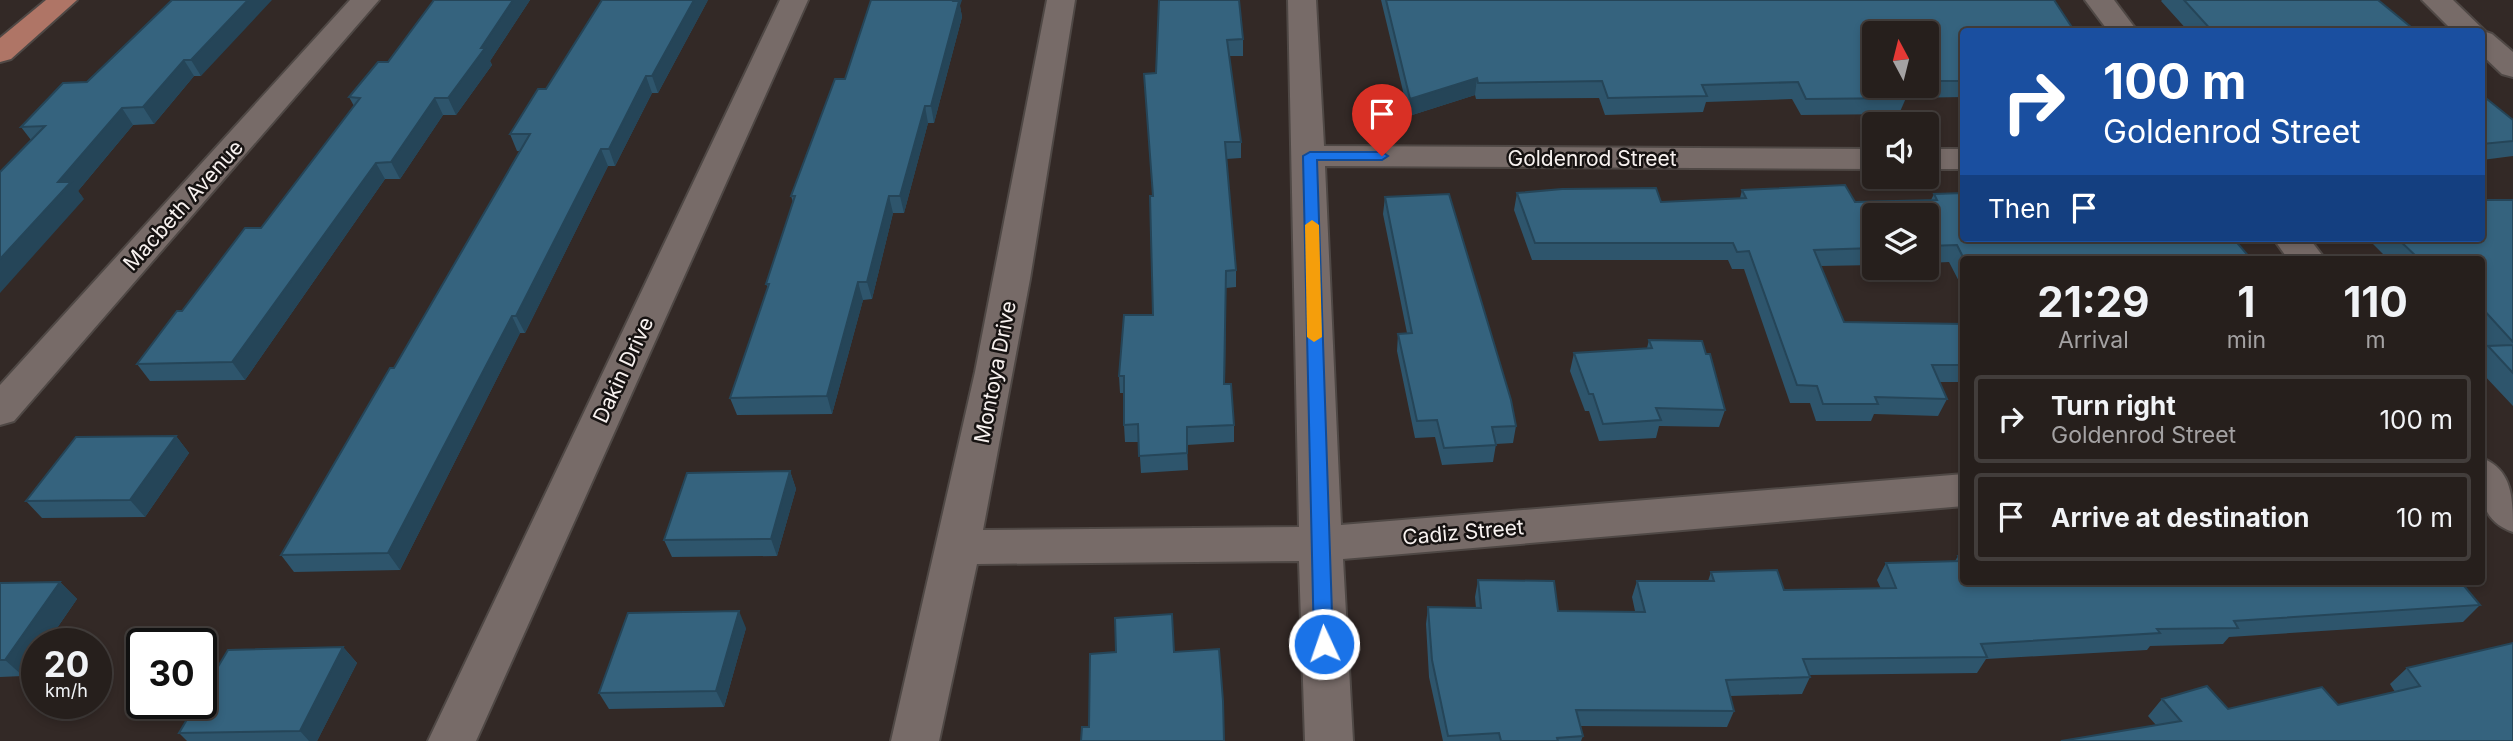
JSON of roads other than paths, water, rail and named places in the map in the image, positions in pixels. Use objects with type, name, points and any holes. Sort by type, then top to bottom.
[{"type":"main road","points":[[0,53],[63,0]]},
{"type":"street","name":"Macbeth Avenue","points":[[0,411],[365,0]]},
{"type":"street","name":"Dakin Drive","points":[[452,741],[794,0]]},
{"type":"street","name":"Montoya Drive","points":[[915,741],[961,547],[1020,242],[1061,0]]},
{"type":"street","points":[[1302,0],[1310,156],[1319,544],[1329,741]]},
{"type":"street","points":[[2099,0],[2121,28]]},
{"type":"street","points":[[2436,0],[2468,28]]},
{"type":"street","points":[[2485,43],[2513,68]]},
{"type":"street","name":"Goldenrod Street","points":[[1310,156],[1862,159]]},
{"type":"street","points":[[1939,159],[1960,159]]},
{"type":"street","points":[[2293,242],[2305,256]]},
{"type":"street","name":"Cadiz Street","points":[[961,547],[1319,544],[1960,490]]}]
